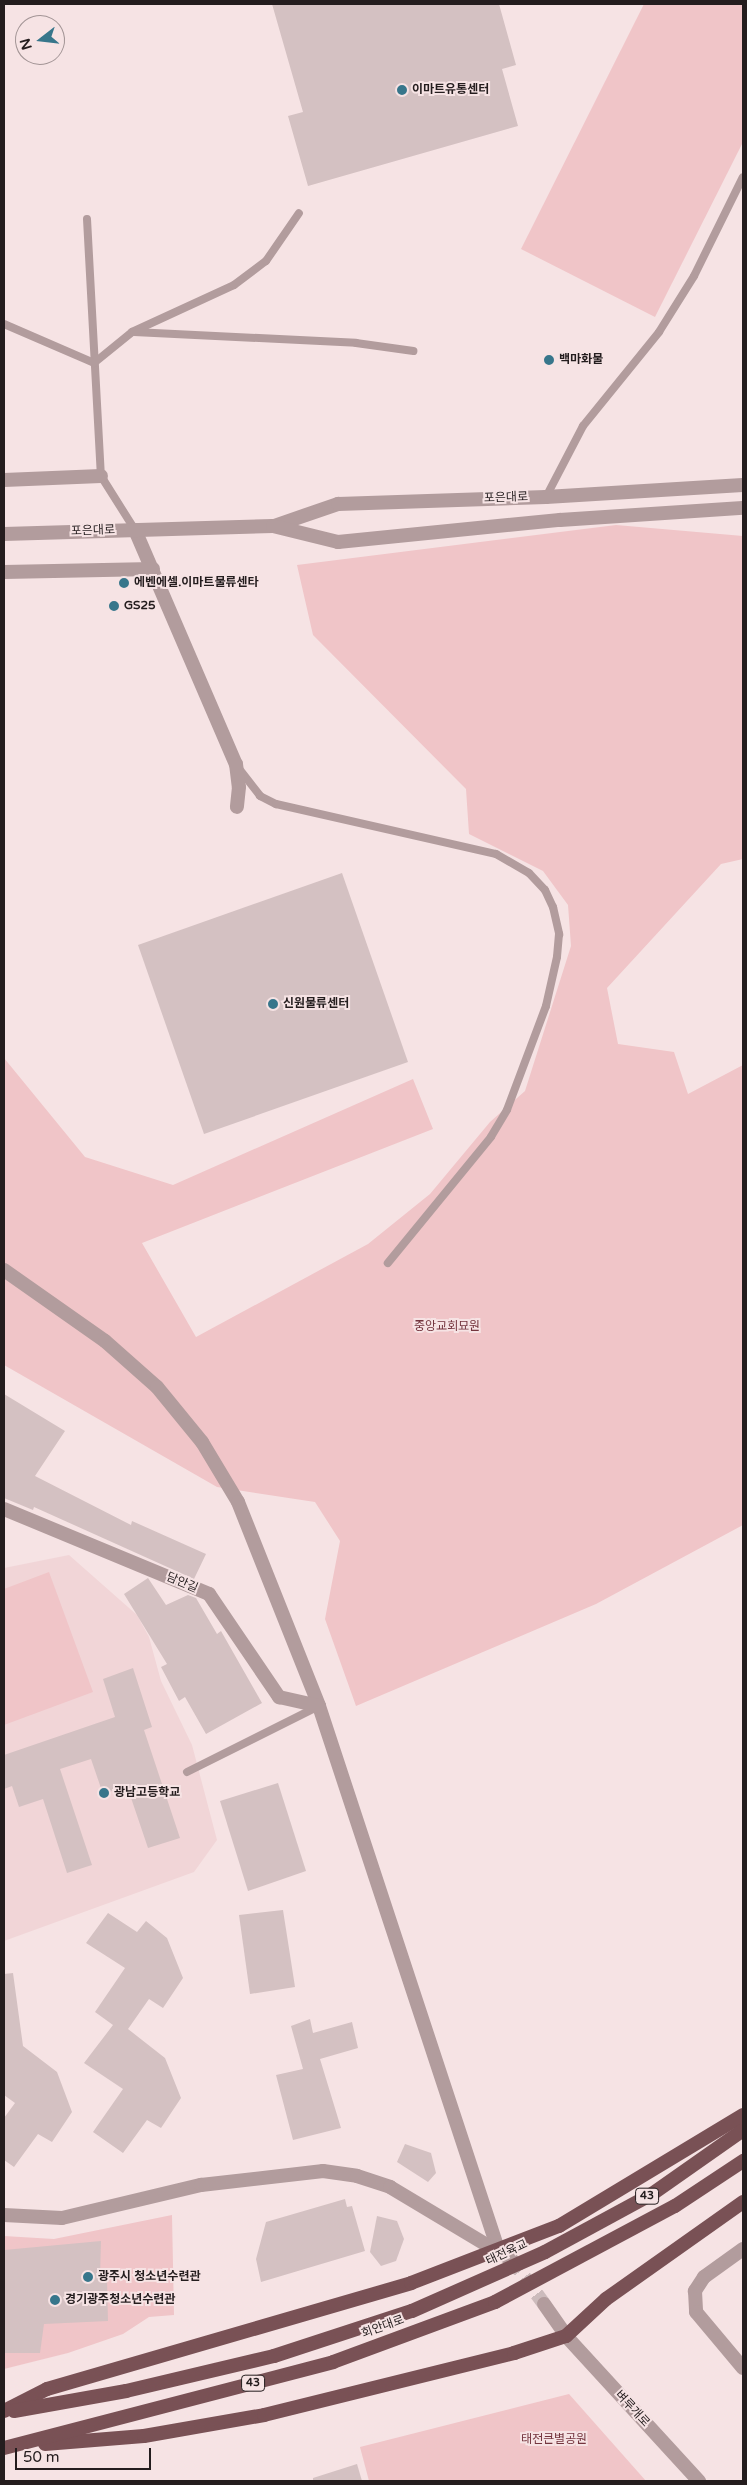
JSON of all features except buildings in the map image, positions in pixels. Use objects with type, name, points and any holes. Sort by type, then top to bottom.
[{"type":"highway","points":[[4,2412],[47,2389],[411,2283],[559,2226],[743,2115]]},
{"type":"highway","name":"태전육교","points":[[481,2282],[545,2252],[652,2194],[743,2130]]},
{"type":"highway","name":"회안대로","points":[[6,2448],[333,2362],[494,2302],[554,2273],[675,2206],[743,2161]]},
{"type":"highway","points":[[6,2448],[144,2436],[264,2415],[566,2336],[606,2299],[743,2202]]},
{"type":"highway","name":"회안대로","points":[[4,2412],[126,2391],[274,2356],[412,2311],[481,2282]]},
{"type":"street","points":[[4,480],[101,476]]},
{"type":"street","name":"포은대로","points":[[273,526],[338,504],[546,497],[743,485]]},
{"type":"street","name":"포은대로","points":[[4,534],[273,526],[338,542],[560,520],[743,508]]},
{"type":"street","points":[[135,530],[236,764],[239,787],[237,806]]},
{"type":"street","points":[[4,572],[153,568]]},
{"type":"street","points":[[4,1270],[105,1340],[157,1387],[202,1442],[238,1502],[318,1706],[498,2249]]},
{"type":"street","name":"담안길","points":[[4,1509],[209,1594],[279,1697],[318,1706]]},
{"type":"street","points":[[4,2215],[62,2218],[201,2185],[323,2171],[357,2176],[390,2187],[498,2249],[512,2260]]},
{"type":"street","points":[[743,2250],[704,2277],[695,2291],[696,2312],[743,2368]]},
{"type":"street","name":"벼루개로","points":[[544,2304],[566,2336],[699,2481]]},
{"type":"lane","points":[[546,497],[583,426],[660,332],[694,276],[743,177]]},
{"type":"lane","points":[[94,363],[132,332],[234,285],[266,261],[299,213]]},
{"type":"lane","points":[[87,219],[101,476],[135,530]]},
{"type":"lane","points":[[4,324],[94,363]]},
{"type":"lane","points":[[132,332],[356,343],[413,351]]},
{"type":"lane","points":[[236,764],[260,796],[276,804],[496,854],[529,873],[545,890],[554,907],[559,934],[557,958],[546,1006],[507,1110],[491,1137],[388,1262]]},
{"type":"lane","points":[[187,1772],[318,1706]]},
{"type":"shaded area","name":"광남고등학교","points":[[69,1555],[137,1615],[149,1637],[161,1681],[192,1745],[217,1840],[194,1872],[4,1941],[4,1568]]},
{"type":"green space","points":[[644,4],[743,4],[743,142],[655,317],[521,249]]},
{"type":"green space","name":"중앙교회묘원","points":[[616,525],[743,536],[743,859],[721,864],[607,988],[618,1044],[674,1052],[688,1094],[743,1065],[743,1525],[596,1604],[356,1706],[325,1619],[340,1541],[315,1502],[217,1487],[4,1365],[4,1058],[85,1157],[173,1185],[413,1079],[433,1129],[142,1243],[196,1337],[368,1244],[430,1194],[490,1122],[525,1091],[571,946],[568,905],[543,871],[469,834],[466,789],[313,635],[297,565]]},
{"type":"green space","points":[[49,1572],[93,1692],[4,1725],[4,1589]]},
{"type":"green space","name":"광주시 청소년수련관","points":[[172,2215],[174,2315],[149,2317],[123,2334],[68,2353],[4,2369],[4,2236],[54,2239]]},
{"type":"green space","name":"태전큰별공원","points":[[569,2394],[646,2481],[369,2481],[360,2447]]},
{"type":"tunnel","points":[[512,2260],[544,2304]]},
{"type":"place","name":"이마트유통센터","points":[[402,90]]},
{"type":"place","name":"백마화물","points":[[549,360]]},
{"type":"place","name":"에벤에셀.이마트물류센타","points":[[124,583]]},
{"type":"place","name":"GS25","points":[[114,606]]},
{"type":"place","name":"신원물류센터","points":[[273,1004]]},
{"type":"place","name":"광남고등학교","points":[[104,1793]]},
{"type":"place","name":"광주시 청소년수련관","points":[[88,2277]]},
{"type":"place","name":"경기광주청소년수련관","points":[[55,2300]]}]
